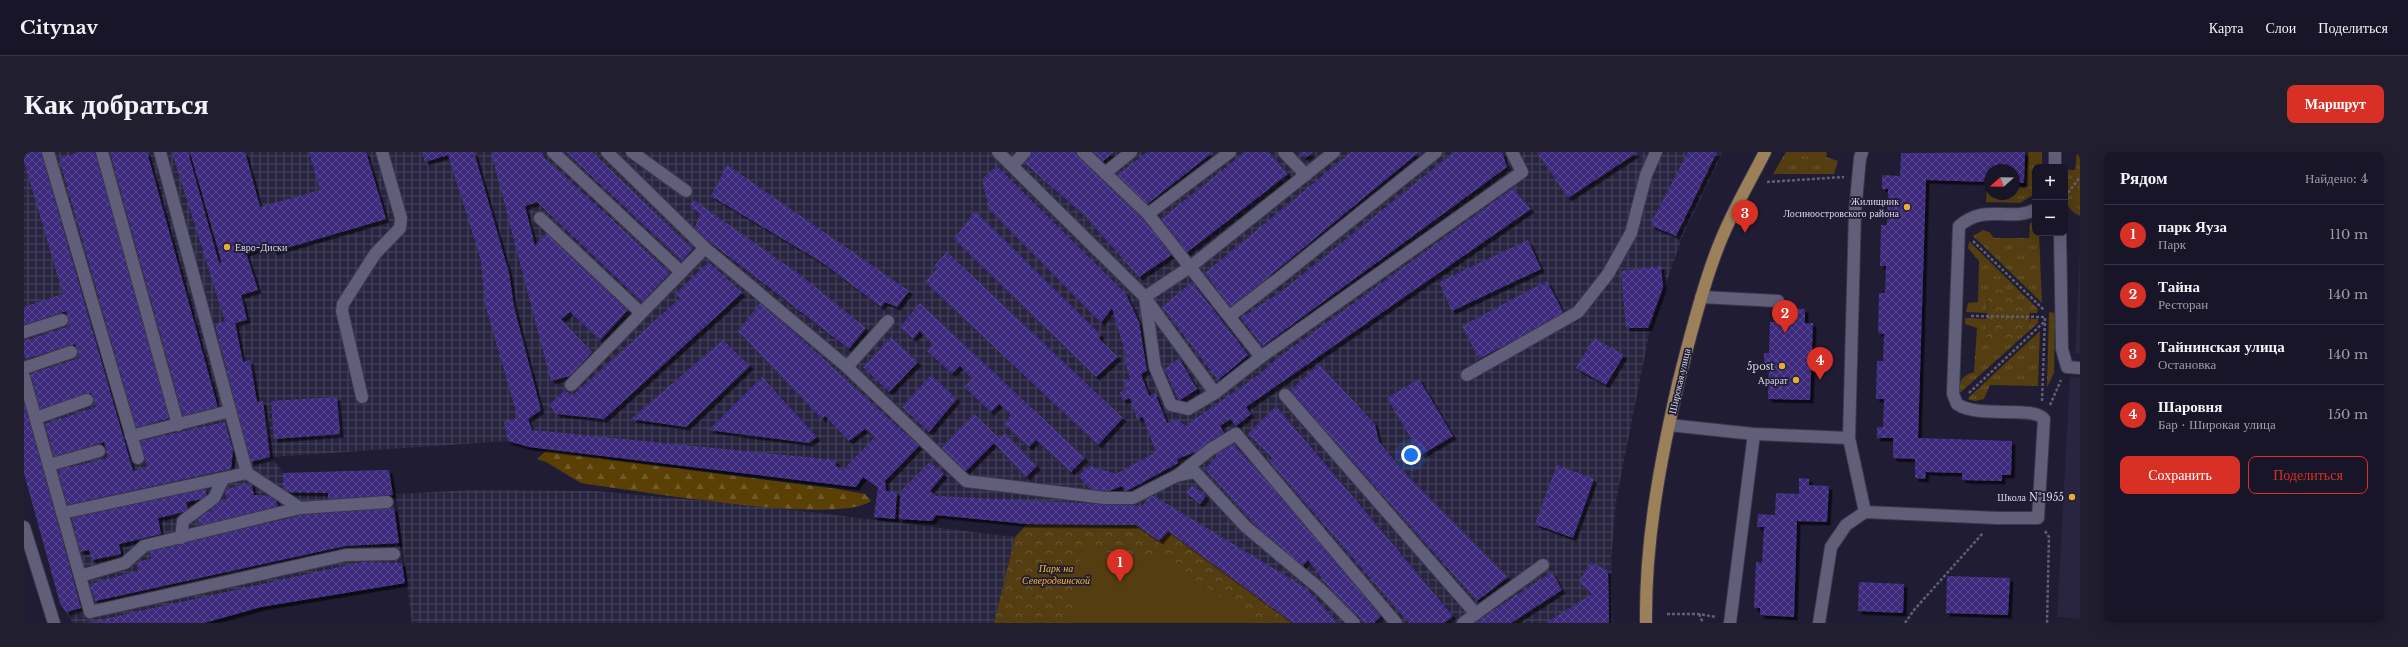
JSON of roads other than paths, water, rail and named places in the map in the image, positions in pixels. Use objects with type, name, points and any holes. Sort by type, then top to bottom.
[{"type":"main road","name":"Широкая улица","points":[[1646,623],[1645,580],[1655,498],[1669,425],[1702,297],[1714,258],[1732,215],[1765,152]]},
{"type":"street","points":[[48,152],[138,458]]},
{"type":"street","points":[[102,152],[178,425]]},
{"type":"street","points":[[160,152],[247,473],[300,508]]},
{"type":"street","points":[[362,397],[342,310],[343,304],[375,254],[400,228],[401,218],[382,152]]},
{"type":"street","points":[[553,152],[681,272]]},
{"type":"street","points":[[607,152],[705,248],[847,367],[966,481],[1105,498],[1133,498],[1176,476],[1211,449],[1236,434],[1396,623]]},
{"type":"street","points":[[632,152],[686,191]]},
{"type":"street","points":[[998,152],[1013,165],[1145,297],[1215,393]]},
{"type":"street","points":[[1013,165],[1025,152]]},
{"type":"street","points":[[1083,152],[1148,214],[1262,357]]},
{"type":"street","points":[[1105,173],[1131,152]]},
{"type":"street","points":[[1148,214],[1230,152]]},
{"type":"street","points":[[1284,152],[1306,175]]},
{"type":"street","points":[[1145,297],[1190,267],[1334,152]]},
{"type":"street","points":[[1230,316],[1436,152]]},
{"type":"street","points":[[1145,297],[1155,367],[1171,405],[1188,409],[1215,393],[1262,357],[1522,172],[1512,152]]},
{"type":"street","points":[[1467,374],[1578,312],[1608,274],[1631,233],[1646,175],[1656,152]]},
{"type":"street","points":[[1862,152],[1858,176],[1849,438],[1866,512]]},
{"type":"street","points":[[2055,152],[2055,164]]},
{"type":"street","points":[[1819,623],[1830,547],[1846,525],[1866,512],[1997,518],[2038,518],[2043,417],[1972,411],[1957,404],[1953,394],[1959,226],[1970,217],[1986,214],[2028,213],[2032,211]]},
{"type":"street","points":[[540,218],[641,313]]},
{"type":"street","points":[[2060,236],[2062,349],[2067,367],[2080,368]]},
{"type":"street","points":[[572,385],[705,248]]},
{"type":"street","points":[[1702,297],[1778,301]]},
{"type":"street","points":[[24,332],[62,320]]},
{"type":"street","points":[[847,367],[888,322]]},
{"type":"street","points":[[24,368],[71,352]]},
{"type":"street","points":[[24,377],[90,612],[346,555],[394,554]]},
{"type":"street","points":[[1286,395],[1476,614]]},
{"type":"street","points":[[36,418],[87,400]]},
{"type":"street","points":[[131,436],[178,425],[230,410]]},
{"type":"street","points":[[1669,425],[1754,434],[1849,438]]},
{"type":"street","points":[[1730,621],[1754,434]]},
{"type":"street","points":[[49,465],[99,451]]},
{"type":"street","points":[[1176,476],[1194,472],[1246,527],[1320,589],[1354,623]]},
{"type":"street","points":[[62,513],[247,473]]},
{"type":"street","points":[[181,538],[183,521],[214,498],[222,479]]},
{"type":"street","points":[[80,576],[125,563],[144,546],[300,508],[387,502]]},
{"type":"street","points":[[24,527],[54,623]]},
{"type":"street","points":[[1463,623],[1543,565]]},
{"type":"place","name":"Жилищник Лосиноостровского района","points":[[1907,207]]},
{"type":"place","name":"Тайнинская улица","points":[[1745,233]]},
{"type":"place","name":"Евро-Диски","points":[[227,247]]},
{"type":"place","name":"Тайна","points":[[1785,333]]},
{"type":"place","name":"5post","points":[[1782,366]]},
{"type":"place","name":"Арарат","points":[[1796,380]]},
{"type":"place","name":"Шаровня","points":[[1820,380]]},
{"type":"place","name":"Школа №1955","points":[[2072,497]]},
{"type":"place","name":"парк Яуза","points":[[1120,582]]},
{"type":"park label","name":"Парк на Северодвинской","points":[[1056,574]]}]
